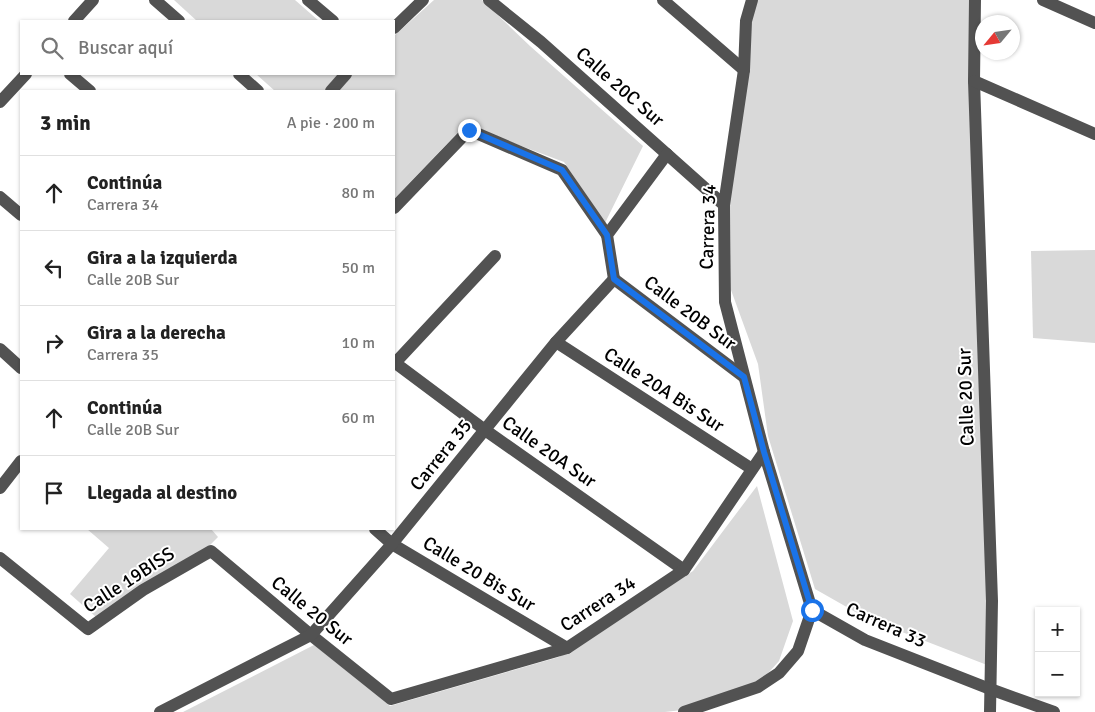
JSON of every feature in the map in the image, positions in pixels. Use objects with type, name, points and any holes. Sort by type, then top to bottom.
[{"type":"street","points":[[75,20],[93,0]]},
{"type":"street","points":[[155,0],[178,20]]},
{"type":"street","points":[[308,0],[332,20]]},
{"type":"street","points":[[395,27],[423,0]]},
{"type":"street","name":"Calle 20C Sur","points":[[488,0],[541,42],[724,205]]},
{"type":"street","points":[[662,0],[744,70]]},
{"type":"street","name":"Carrera 34","points":[[752,0],[746,21],[744,70],[724,205],[725,302],[764,452],[812,610]]},
{"type":"street","points":[[975,0],[974,81],[1095,134]]},
{"type":"street","points":[[1044,0],[1095,23]]},
{"type":"street","points":[[0,102],[25,75]]},
{"type":"street","points":[[71,75],[89,90]]},
{"type":"street","points":[[240,75],[257,90]]},
{"type":"street","points":[[332,90],[345,75]]},
{"type":"street","name":"Calle 20 Sur","points":[[974,81],[991,591],[990,712]]},
{"type":"street","points":[[395,207],[469,130],[562,170],[607,235],[614,279]]},
{"type":"street","points":[[607,235],[667,154]]},
{"type":"street","points":[[0,197],[20,214]]},
{"type":"street","points":[[395,361],[495,256]]},
{"type":"street","name":"Calle 20B Sur","points":[[614,279],[744,377]]},
{"type":"street","name":"Carrera 35","points":[[160,712],[311,635],[392,544],[556,342],[614,279]]},
{"type":"street","name":"Calle 20A Bis Sur","points":[[556,342],[752,469]]},
{"type":"street","points":[[0,349],[20,367]]},
{"type":"street","name":"Calle 20A Sur","points":[[395,363],[485,430],[684,570]]},
{"type":"street","name":"Carrera 34","points":[[391,699],[567,648],[684,570],[764,452]]},
{"type":"street","points":[[0,488],[20,463]]},
{"type":"street","name":"Calle 20 Bis Sur","points":[[376,530],[392,544],[567,648]]},
{"type":"street","name":"Calle 20 Sur","points":[[211,551],[391,699]]},
{"type":"street","name":"Calle 19BISS","points":[[0,558],[88,629],[143,590],[211,551]]},
{"type":"street","points":[[684,712],[758,688],[778,673],[798,652],[812,610]]},
{"type":"street","name":"Carrera 33","points":[[812,610],[865,640],[1054,712]]},
{"type":"shaded area","points":[[174,0],[295,0],[318,20],[196,20]]},
{"type":"shaded area","points":[[434,0],[482,0],[530,46],[643,146],[605,223],[564,162],[465,125],[395,198],[395,90],[274,90],[257,75],[395,75],[395,35]]},
{"type":"shaded area","points":[[756,0],[972,0],[989,580],[987,665],[866,618],[815,589],[768,436],[758,364],[731,290],[730,197],[751,19]]},
{"type":"shaded area","points":[[1095,250],[1095,343],[1033,338],[1031,251]]},
{"type":"shaded area","points":[[757,486],[793,621],[779,661],[761,681],[682,710],[665,712],[183,712],[314,645],[390,706],[559,657],[693,571]]},
{"type":"shaded area","points":[[88,530],[212,530],[218,537],[207,548],[96,617],[70,594],[109,548]]},
{"type":"route","points":[[469,130],[562,170],[607,235],[614,279],[744,377],[764,452],[812,610]]}]
